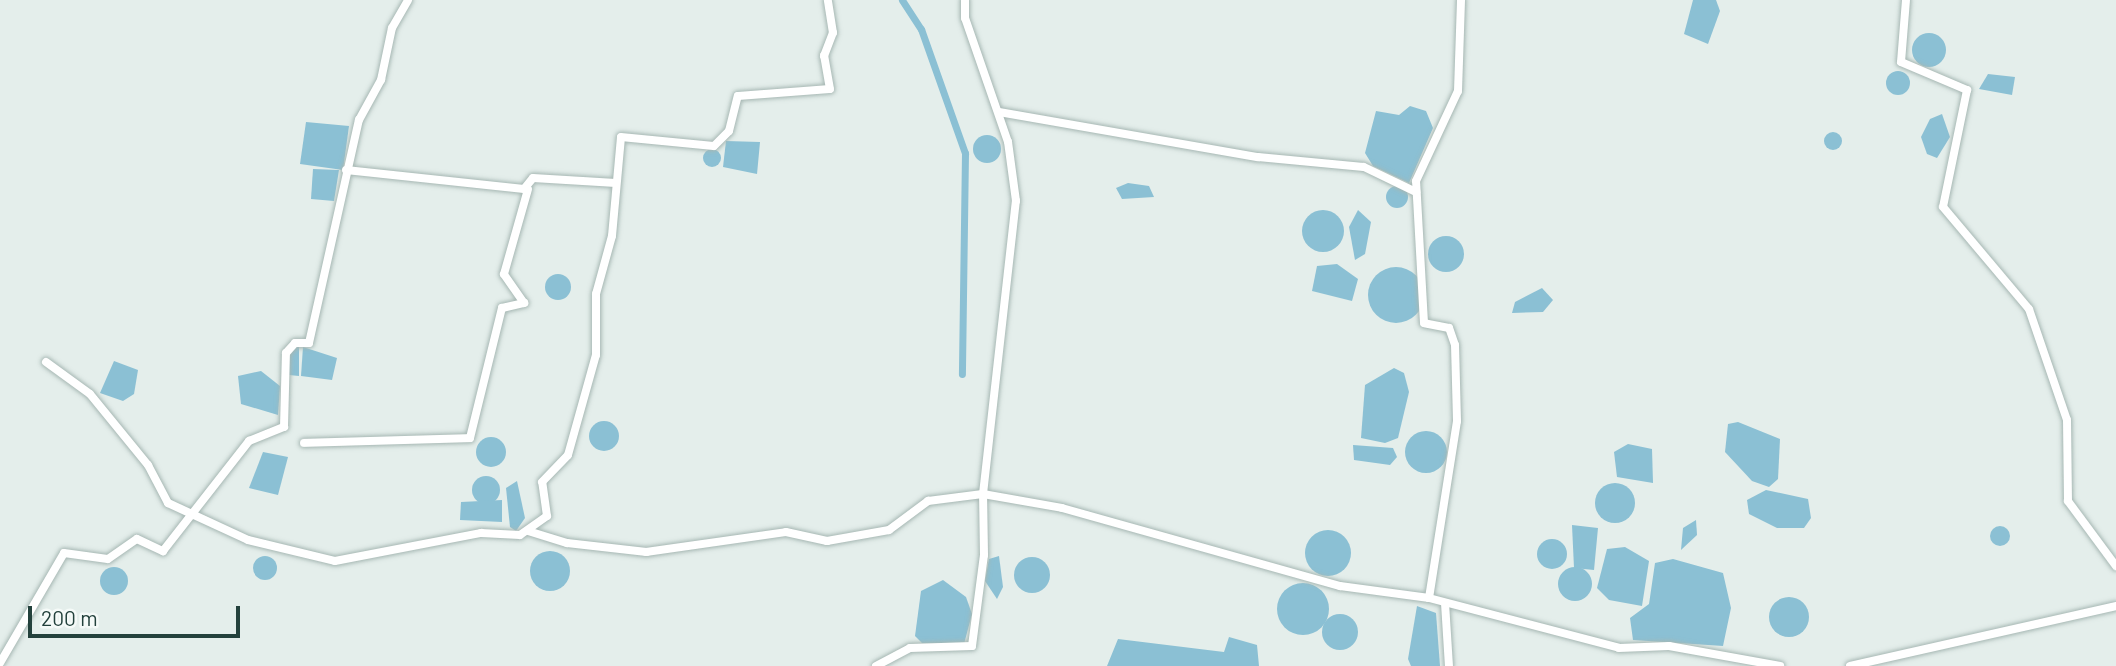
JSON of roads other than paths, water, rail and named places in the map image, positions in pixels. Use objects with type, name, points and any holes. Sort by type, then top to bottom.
[{"type":"street","points":[[0,663],[64,553],[108,559],[136,539],[163,551],[197,513],[248,441],[284,427],[286,353],[295,343],[309,344],[359,120],[381,80],[392,28],[408,0]]},
{"type":"street","points":[[528,531],[547,516],[542,482],[568,455],[596,355],[596,294],[612,236],[616,183],[624,135],[714,146],[729,131],[738,96],[830,89],[824,56],[832,33],[828,0]]},
{"type":"street","points":[[876,666],[910,648],[972,646],[984,555],[983,494],[1016,201],[999,112],[965,18],[965,0]]},
{"type":"street","points":[[1429,598],[1457,421],[1455,345],[1449,328],[1424,323],[1416,192],[1458,91],[1461,0]]},
{"type":"street","points":[[1906,0],[1901,62],[1967,90],[1943,206],[2029,309],[2067,420],[2068,501],[2116,566]]},
{"type":"street","points":[[999,112],[1258,157],[1364,167],[1416,192]]},
{"type":"street","points":[[346,170],[528,189]]},
{"type":"street","points":[[304,443],[470,439],[502,308],[524,303],[504,274],[533,178],[616,183]]},
{"type":"street","points":[[46,362],[90,394],[148,465],[168,503],[197,513],[248,540],[328,561],[528,531],[567,543],[646,551],[786,532],[827,541],[889,530],[928,501],[983,494],[1062,508],[1340,586],[1429,598],[1619,648],[1669,646],[1780,666]]},
{"type":"street","points":[[1445,603],[1449,666]]},
{"type":"street","points":[[1850,666],[2116,606]]},
{"type":"water","points":[[1693,0],[1716,0],[1720,11],[1708,44],[1684,34]]},
{"type":"water","points":[[1929,33],[1941,38],[1946,50],[1941,62],[1929,67],[1917,62],[1912,50],[1917,38]]},
{"type":"water","points":[[1898,71],[1906,75],[1910,83],[1906,91],[1898,95],[1890,91],[1886,83],[1890,75]]},
{"type":"water","points":[[1988,74],[2015,77],[2012,95],[1979,89]]},
{"type":"water","points":[[1410,106],[1426,111],[1433,128],[1409,183],[1373,166],[1365,153],[1376,111],[1399,115]]},
{"type":"water","points":[[1942,114],[1950,137],[1937,158],[1927,154],[1921,137],[1930,119]]},
{"type":"water","points":[[306,122],[349,126],[343,170],[300,164]]},
{"type":"water","points":[[1829,132],[1837,132],[1842,141],[1840,148],[1829,150],[1824,145],[1824,137]]},
{"type":"water","points":[[987,135],[997,139],[1001,149],[997,159],[987,163],[977,159],[973,149],[977,139]]},
{"type":"water","points":[[726,141],[760,142],[757,174],[723,167]]},
{"type":"water","points":[[712,149],[718,152],[721,158],[718,164],[712,167],[706,164],[703,158],[706,152]]},
{"type":"water","points":[[313,169],[339,170],[334,201],[311,199]]},
{"type":"water","points":[[1128,183],[1149,186],[1154,197],[1122,199],[1116,188]]},
{"type":"water","points":[[1397,186],[1405,189],[1408,197],[1405,205],[1397,208],[1389,205],[1386,197],[1389,189]]},
{"type":"water","points":[[1323,210],[1338,216],[1344,231],[1338,246],[1323,252],[1308,246],[1302,231],[1308,216]]},
{"type":"water","points":[[1358,210],[1371,222],[1365,254],[1355,260],[1349,227]]},
{"type":"water","points":[[1446,236],[1459,241],[1464,254],[1459,267],[1446,272],[1433,267],[1428,254],[1433,241]]},
{"type":"water","points":[[1337,264],[1358,279],[1352,301],[1312,291],[1317,266]]},
{"type":"water","points":[[1396,267],[1407,269],[1416,275],[1422,284],[1422,306],[1416,315],[1407,321],[1396,323],[1385,321],[1376,315],[1370,306],[1368,295],[1370,284],[1376,275],[1385,269]]},
{"type":"water","points":[[558,274],[567,278],[571,287],[567,296],[558,300],[549,296],[545,287],[549,278]]},
{"type":"water","points":[[1542,288],[1553,300],[1543,312],[1512,313],[1515,302]]},
{"type":"water","points":[[299,345],[299,376],[289,375],[289,350]]},
{"type":"water","points":[[303,347],[337,358],[332,380],[301,376]]},
{"type":"water","points":[[114,361],[138,370],[134,394],[123,401],[100,393]]},
{"type":"water","points":[[1394,368],[1404,373],[1409,392],[1398,438],[1385,443],[1361,438],[1365,385]]},
{"type":"water","points":[[261,371],[280,386],[278,415],[241,404],[238,376]]},
{"type":"water","points":[[604,421],[615,425],[619,436],[615,447],[604,451],[593,447],[589,436],[593,425]]},
{"type":"water","points":[[1738,422],[1780,439],[1778,479],[1769,487],[1752,481],[1725,452],[1728,424]]},
{"type":"water","points":[[1426,431],[1441,437],[1447,452],[1441,467],[1426,473],[1411,467],[1405,452],[1411,437]]},
{"type":"water","points":[[491,437],[502,441],[506,452],[502,463],[491,467],[480,463],[476,452],[480,441]]},
{"type":"water","points":[[1628,444],[1652,449],[1653,483],[1617,477],[1614,452]]},
{"type":"water","points":[[1353,445],[1393,448],[1397,457],[1390,465],[1354,460]]},
{"type":"water","points":[[263,452],[288,457],[278,495],[249,488]]},
{"type":"water","points":[[486,476],[496,480],[500,490],[496,500],[486,504],[476,500],[472,490],[476,480]]},
{"type":"water","points":[[517,481],[525,518],[516,531],[510,527],[506,488]]},
{"type":"water","points":[[1615,483],[1623,484],[1629,489],[1634,495],[1634,511],[1629,517],[1623,522],[1615,523],[1607,522],[1601,517],[1596,511],[1595,503],[1596,495],[1601,489],[1607,484]]},
{"type":"water","points":[[1766,490],[1808,499],[1811,518],[1804,528],[1777,528],[1749,514],[1747,500]]},
{"type":"water","points":[[502,500],[502,522],[460,520],[461,502]]},
{"type":"water","points":[[1696,520],[1697,535],[1681,550],[1683,528]]},
{"type":"water","points":[[1572,525],[1598,528],[1594,570],[1574,568]]},
{"type":"water","points":[[2000,526],[2007,529],[2010,536],[2007,543],[2000,546],[1993,543],[1990,536],[1993,529]]},
{"type":"water","points":[[1328,530],[1345,536],[1351,553],[1345,570],[1328,576],[1311,570],[1305,553],[1311,536]]},
{"type":"water","points":[[1552,539],[1563,543],[1567,554],[1563,565],[1552,569],[1541,565],[1537,554],[1541,543]]},
{"type":"water","points":[[1625,547],[1649,561],[1642,606],[1609,600],[1597,588],[1607,549]]},
{"type":"water","points":[[550,551],[564,557],[570,571],[564,585],[550,591],[536,585],[530,571],[536,557]]},
{"type":"water","points":[[265,556],[274,559],[277,568],[274,577],[265,580],[256,577],[253,568],[256,559]]},
{"type":"water","points":[[999,556],[1003,587],[997,599],[985,581],[989,559]]},
{"type":"water","points":[[1032,557],[1045,562],[1050,575],[1045,588],[1032,593],[1019,588],[1014,575],[1019,562]]},
{"type":"water","points":[[1673,559],[1723,573],[1731,608],[1723,646],[1633,640],[1630,618],[1649,604],[1655,563]]},
{"type":"water","points":[[114,567],[124,571],[128,581],[124,591],[114,595],[104,591],[100,581],[104,571]]},
{"type":"water","points":[[1575,567],[1587,572],[1592,584],[1587,596],[1575,601],[1563,596],[1558,584],[1563,572]]},
{"type":"water","points":[[943,580],[966,597],[972,614],[964,644],[922,643],[915,636],[921,591]]},
{"type":"water","points":[[1303,583],[1313,585],[1321,591],[1327,599],[1327,619],[1321,627],[1313,633],[1303,635],[1293,633],[1285,627],[1279,619],[1277,609],[1279,599],[1285,591],[1293,585]]},
{"type":"water","points":[[1789,597],[1803,603],[1809,617],[1803,631],[1789,637],[1775,631],[1769,617],[1775,603]]},
{"type":"water","points":[[1417,606],[1436,613],[1440,666],[1411,666],[1408,659]]},
{"type":"water","points":[[1340,614],[1353,619],[1358,632],[1353,645],[1340,650],[1327,645],[1322,632],[1327,619]]},
{"type":"water","points":[[1229,637],[1257,645],[1259,666],[1107,666],[1118,639],[1224,652]]},
{"type":"waterway","points":[[902,0],[921,29],[965,153],[962,374]]}]
